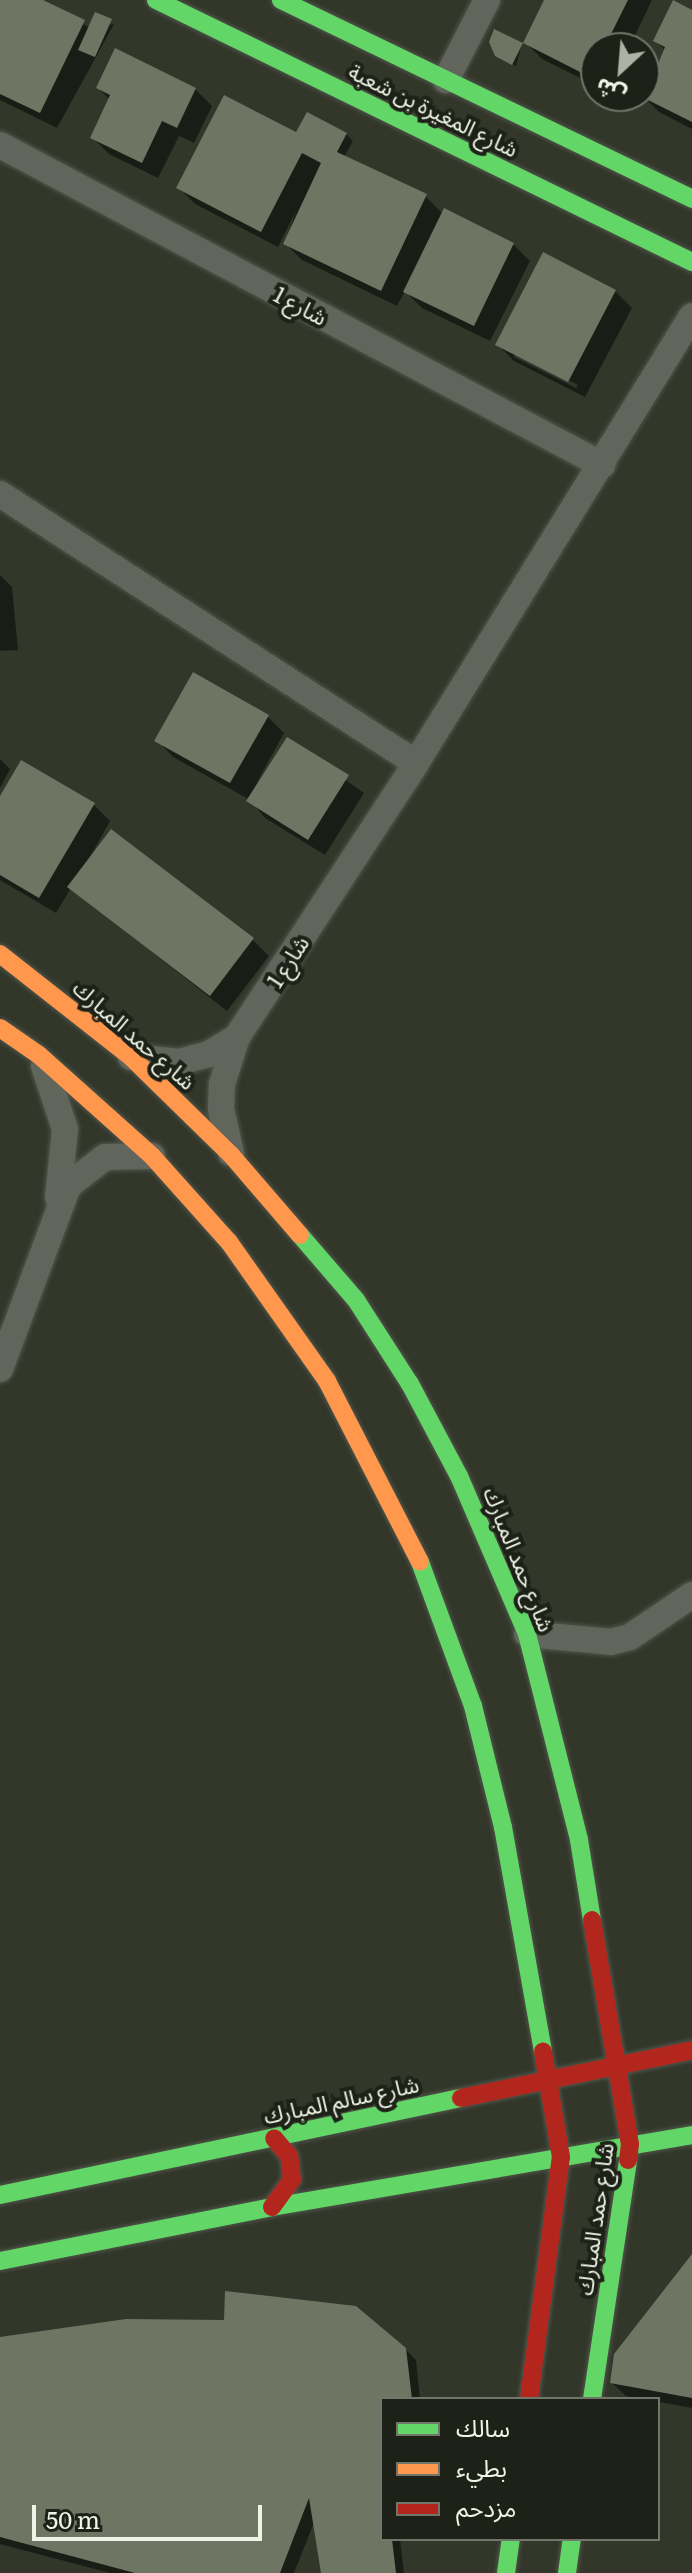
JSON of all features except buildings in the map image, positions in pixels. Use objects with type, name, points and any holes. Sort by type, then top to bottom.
[{"type":"main road","name":"شارع المغيرة بن شعبة","points":[[156,0],[692,262]]},
{"type":"main road","name":"شارع المغيرة بن شعبة","points":[[281,0],[692,199]]},
{"type":"main road","name":"شارع حمد المبارك","points":[[0,954],[131,1057],[232,1156],[356,1300],[410,1384],[459,1476],[527,1634],[579,1840],[620,2062],[630,2144],[592,2397]]},
{"type":"main road","name":"شارع حمد المبارك","points":[[0,1028],[39,1055],[152,1156],[229,1242],[327,1381],[396,1507],[438,1604],[473,1706],[503,1827],[561,2157],[529,2397]]},
{"type":"main road","name":"شارع سالم المبارك","points":[[0,2195],[620,2062],[692,2050]]},
{"type":"main road","points":[[0,2261],[272,2207],[692,2135]]},
{"type":"main road","points":[[272,2207],[292,2179],[289,2156],[274,2138]]},
{"type":"main road","points":[[506,2573],[511,2541]]},
{"type":"main road","points":[[567,2573],[572,2541]]},
{"type":"street","points":[[446,80],[487,0]]},
{"type":"street","name":"شارع 1","points":[[0,145],[602,465]]},
{"type":"street","name":"شارع 1","points":[[232,1156],[222,1096],[237,1037],[416,763],[692,316]]},
{"type":"street","points":[[0,494],[416,763]]},
{"type":"street","points":[[131,1057],[186,1061],[237,1037]]},
{"type":"street","points":[[39,1055],[57,1091],[65,1129],[57,1207]]},
{"type":"street","points":[[0,1369],[57,1207],[68,1186],[94,1163],[128,1153],[152,1156]]},
{"type":"street","points":[[527,1634],[611,1642],[630,1637],[692,1595]]},
{"type":"traffic: fast","points":[[156,0],[692,262]]},
{"type":"traffic: fast","points":[[281,0],[692,199]]},
{"type":"traffic: fast","points":[[300,1235],[356,1300],[410,1384],[459,1476],[527,1634],[579,1840],[592,1920]]},
{"type":"traffic: fast","points":[[420,1562],[473,1706],[503,1827],[543,2052]]},
{"type":"traffic: fast","points":[[0,2195],[461,2098]]},
{"type":"traffic: fast","points":[[0,2261],[272,2207],[692,2135]]},
{"type":"traffic: fast","points":[[592,2397],[628,2160]]},
{"type":"traffic: fast","points":[[506,2573],[511,2541]]},
{"type":"traffic: fast","points":[[567,2573],[572,2541]]},
{"type":"traffic: slow","points":[[0,954],[131,1057],[232,1156],[300,1235]]},
{"type":"traffic: slow","points":[[0,1028],[39,1055],[152,1156],[229,1242],[327,1381],[420,1562]]},
{"type":"traffic: jam","points":[[592,1920],[630,2144],[628,2160]]},
{"type":"traffic: jam","points":[[461,2098],[692,2050]]},
{"type":"traffic: jam","points":[[529,2397],[561,2157],[543,2052]]},
{"type":"traffic: jam","points":[[272,2207],[292,2179],[289,2156],[274,2138]]}]
